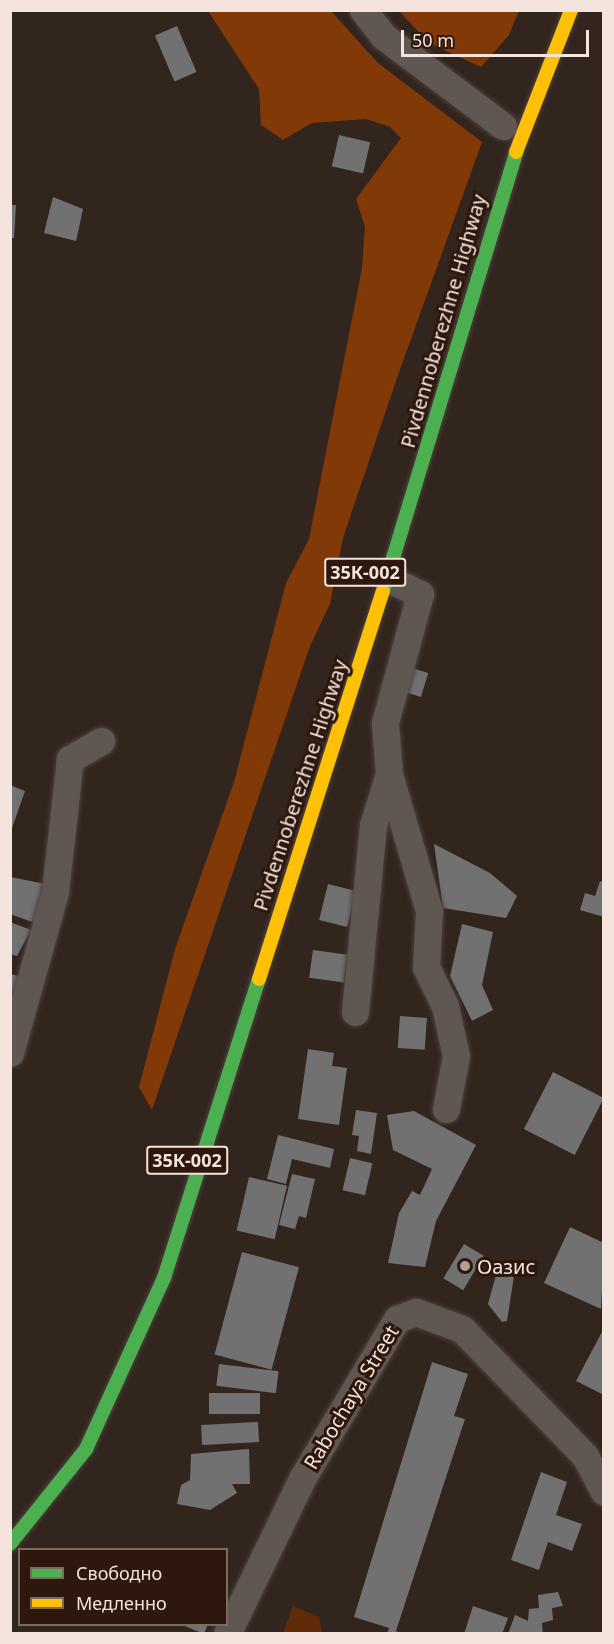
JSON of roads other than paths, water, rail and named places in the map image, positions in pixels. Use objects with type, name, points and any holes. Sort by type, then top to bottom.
[{"type":"highway","name":"Pivdennoberezhne Highway","points":[[10,1544],[86,1449],[164,1278],[387,578],[502,189],[571,10]]},
{"type":"highway","name":"35К-002","points":[[152,1262],[224,1035]]},
{"type":"highway","points":[[89,1403],[143,1284]]},
{"type":"highway","points":[[10,1525],[68,1446]]},
{"type":"street","points":[[363,10],[383,36],[502,129]]},
{"type":"street","points":[[387,578],[420,594],[385,723],[389,774],[429,911],[426,967],[446,1006],[456,1056],[446,1109]]},
{"type":"street","points":[[10,1053],[55,892],[70,759],[101,741]]},
{"type":"street","points":[[355,1012],[371,836],[389,774]]},
{"type":"street","name":"Rabochaya Street","points":[[227,1634],[303,1477],[397,1319],[416,1312],[462,1329],[585,1456],[603,1491]]},
{"type":"place","name":"Оазис","points":[[465,1266]]}]
